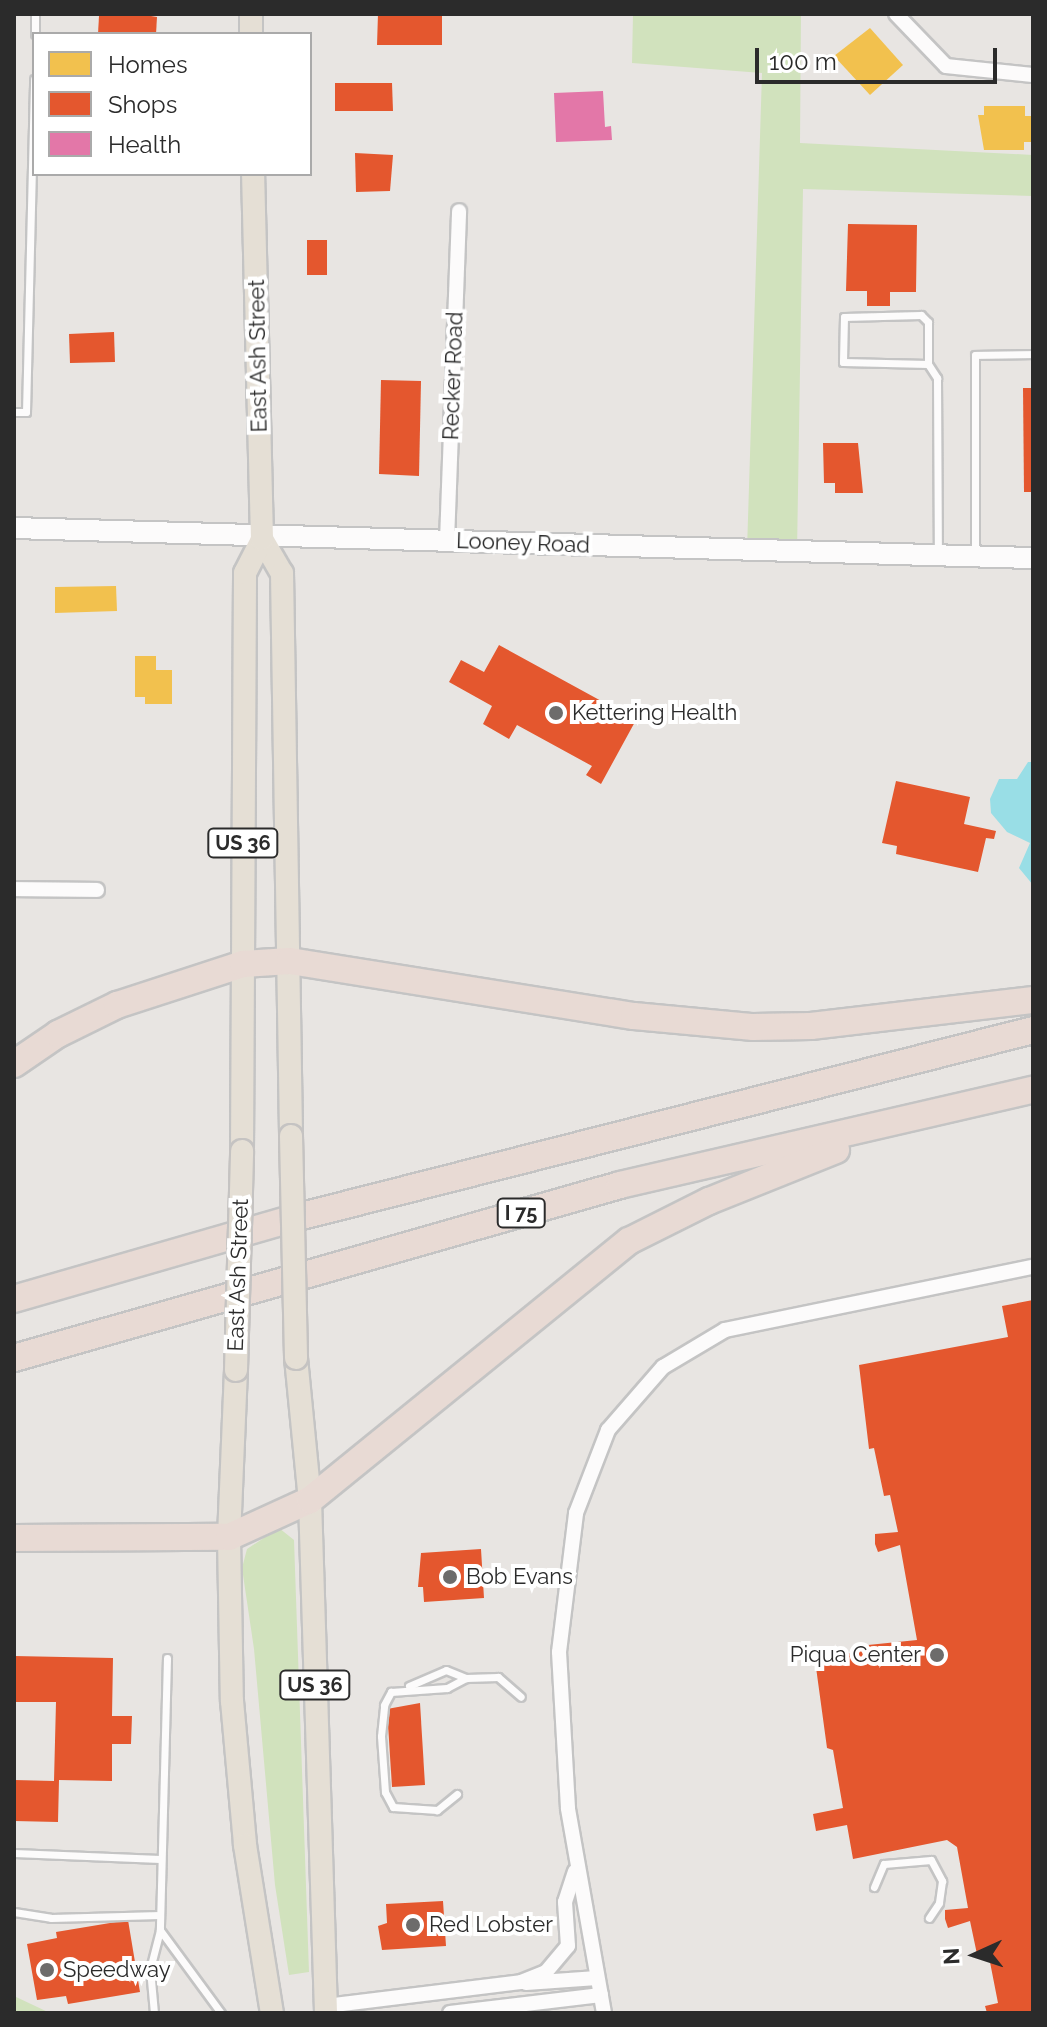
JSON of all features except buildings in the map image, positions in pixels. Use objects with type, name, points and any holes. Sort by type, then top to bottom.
[{"type":"highway","points":[[14,1064],[58,1034],[117,1005],[243,964],[290,961],[634,1016],[753,1027],[811,1026],[1033,1000]]},
{"type":"highway","name":"I 75","points":[[14,1299],[298,1217],[1033,1030]]},
{"type":"highway","name":"I 75","points":[[14,1358],[620,1185],[906,1122],[1033,1090]]},
{"type":"highway","points":[[14,1538],[229,1537],[310,1500],[629,1241],[709,1201],[906,1122]]},
{"type":"main road","name":"East Ash Street","points":[[253,176],[262,539],[245,573],[242,1151],[229,1537],[232,1701],[245,1845],[272,2013]]},
{"type":"main road","name":"East Ash Street","points":[[262,539],[282,573],[296,1358],[310,1500],[323,2011]]},
{"type":"street","points":[[896,14],[946,66],[1033,75]]},
{"type":"street","name":"Recker Road","points":[[447,541],[459,211]]},
{"type":"street","name":"Looney Road","points":[[14,528],[262,539],[447,541],[1033,558]]},
{"type":"street","points":[[14,889],[97,890]]},
{"type":"street","points":[[604,2013],[577,1868],[561,1744],[560,1624],[581,1495],[598,1449],[619,1412],[673,1359],[737,1326],[1033,1267]]},
{"type":"street","points":[[521,1982],[551,1969],[566,1952],[570,1934],[565,1902],[577,1868]]},
{"type":"street","points":[[323,2011],[521,1982],[597,1978]]},
{"type":"street","points":[[450,2013],[601,1995]]},
{"type":"lane","points":[[14,412],[26,412],[32,162]]},
{"type":"lane","points":[[928,364],[843,362],[844,317],[921,315],[928,322],[928,364],[937,378],[938,556]]},
{"type":"lane","points":[[975,557],[975,355],[1033,354]]},
{"type":"lane","points":[[154,2013],[150,1969],[160,1930],[167,1658]]},
{"type":"lane","points":[[457,1794],[433,1810],[402,1811],[387,1801],[384,1705],[391,1692],[441,1670],[466,1678],[498,1677],[521,1697]]},
{"type":"lane","points":[[405,1687],[447,1688],[466,1678]]},
{"type":"lane","points":[[14,1853],[160,1859]]},
{"type":"lane","points":[[874,1887],[884,1864],[931,1860],[942,1881],[939,1903],[929,1918]]},
{"type":"lane","points":[[14,1912],[51,1918],[160,1915]]},
{"type":"lane","points":[[160,1930],[221,2013]]},
{"type":"green space","points":[[633,14],[801,14],[800,143],[1033,155],[1033,196],[803,189],[797,552],[747,550],[762,73],[632,63]]},
{"type":"green space","points":[[279,1528],[294,1540],[309,1972],[289,1975],[275,1885],[254,1649],[242,1568],[247,1549]]},
{"type":"green space","points":[[14,1996],[50,2013],[14,2013]]},
{"type":"water","points":[[1028,762],[1033,762],[1033,885],[1019,868],[1030,843],[1007,832],[991,813],[990,799],[999,779],[1017,779]]},
{"type":"place","name":"Kettering Health","points":[[556,713]]},
{"type":"place","name":"Bob Evans","points":[[450,1577]]},
{"type":"place","name":"Piqua Center","points":[[937,1655]]},
{"type":"place","name":"Red Lobster","points":[[413,1925]]},
{"type":"place","name":"Speedway","points":[[47,1970]]}]
